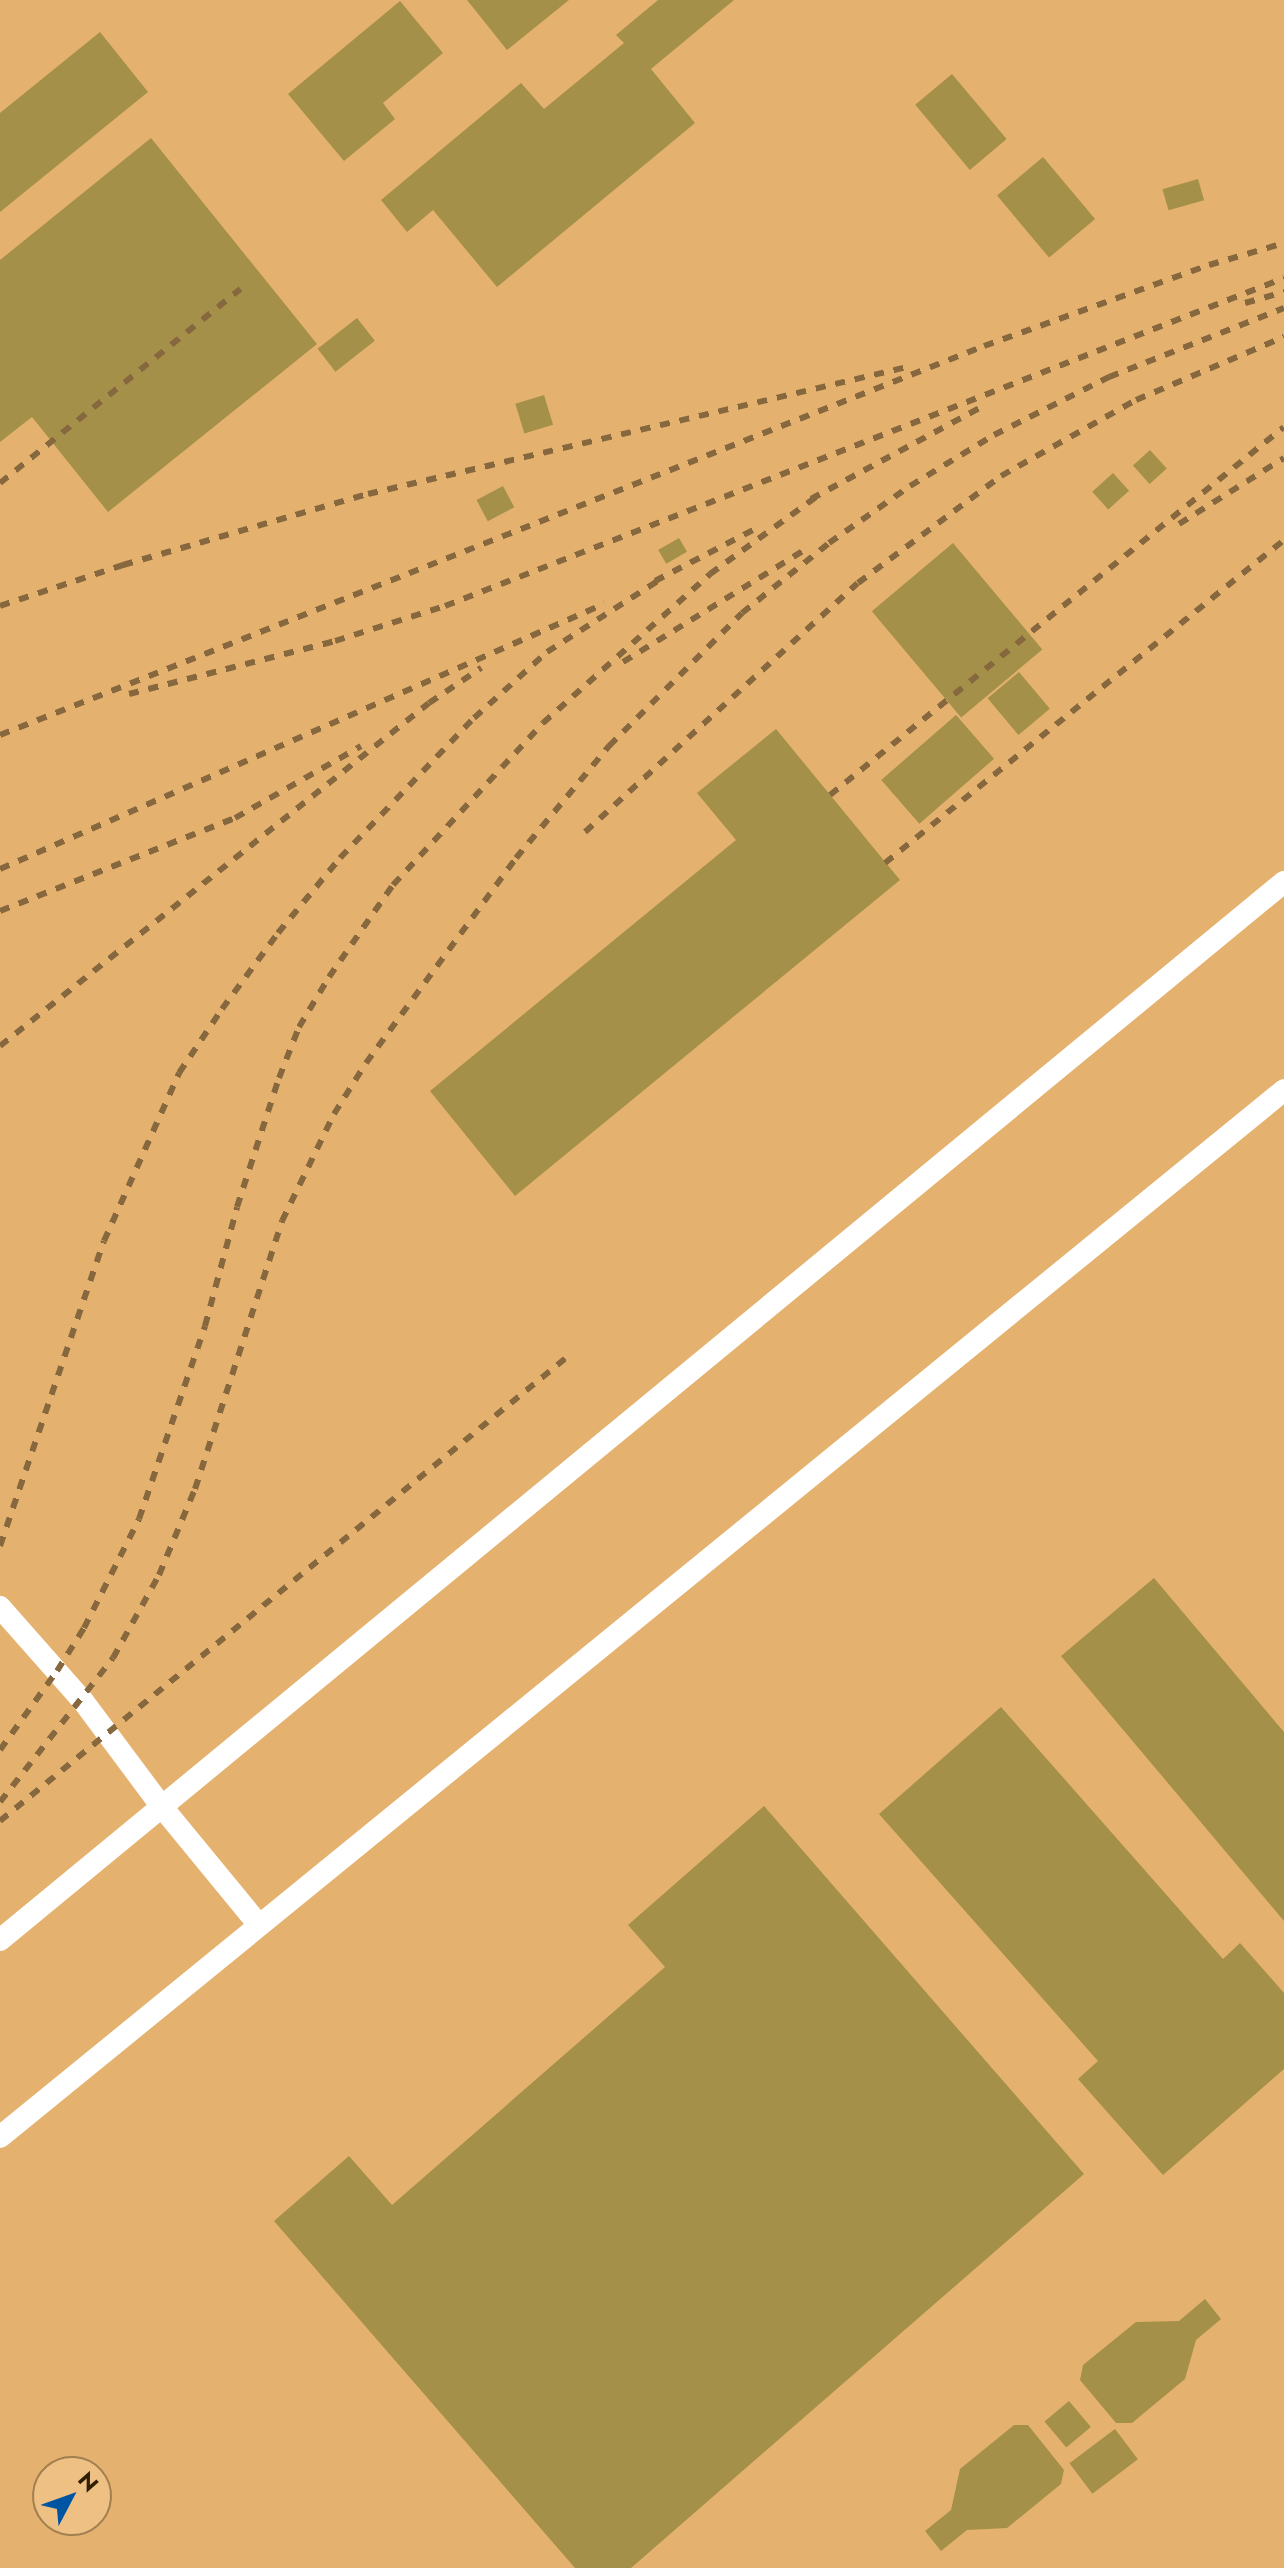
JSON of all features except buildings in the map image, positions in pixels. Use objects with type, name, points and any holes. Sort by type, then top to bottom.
[{"type":"lane","points":[[0,1940],[1284,882]]},
{"type":"lane","points":[[0,2137],[1284,1090]]},
{"type":"lane","points":[[0,1607],[83,1701],[162,1807],[259,1925]]},
{"type":"shaded area","points":[[0,0],[1284,0],[1284,2568],[0,2568]]},
{"type":"railway","points":[[0,735],[984,346],[1209,265],[1284,243]]},
{"type":"railway","points":[[129,694],[335,641],[445,606],[1284,278]]},
{"type":"railway","points":[[0,483],[240,289]]},
{"type":"railway","points":[[1245,303],[1284,292]]},
{"type":"railway","points":[[0,1802],[113,1658],[159,1575],[195,1489],[282,1221],[334,1114],[366,1063],[516,858],[609,746],[742,613],[829,543],[910,486],[994,435],[1109,377],[1284,308]]},
{"type":"railway","points":[[585,832],[858,583],[1001,476],[1136,400],[1284,337]]},
{"type":"railway","points":[[0,606],[123,565],[368,494],[903,368]]},
{"type":"railway","points":[[811,499],[983,406]]},
{"type":"railway","points":[[830,795],[1284,427]]},
{"type":"railway","points":[[1179,524],[1284,458]]},
{"type":"railway","points":[[0,1750],[84,1628],[139,1519],[205,1326],[237,1207],[279,1078],[299,1027],[329,977],[393,885],[543,723],[710,574],[820,494]]},
{"type":"railway","points":[[655,581],[755,529]]},
{"type":"railway","points":[[885,863],[1284,540]]},
{"type":"railway","points":[[623,662],[803,551]]},
{"type":"railway","points":[[0,1546],[104,1241],[179,1073],[222,1009],[278,933],[340,858],[474,718],[547,652],[664,577]]},
{"type":"railway","points":[[0,869],[604,604]]},
{"type":"railway","points":[[0,1046],[429,703],[481,668]]},
{"type":"railway","points":[[0,911],[235,818],[361,746]]},
{"type":"railway","points":[[0,1821],[572,1353]]}]
